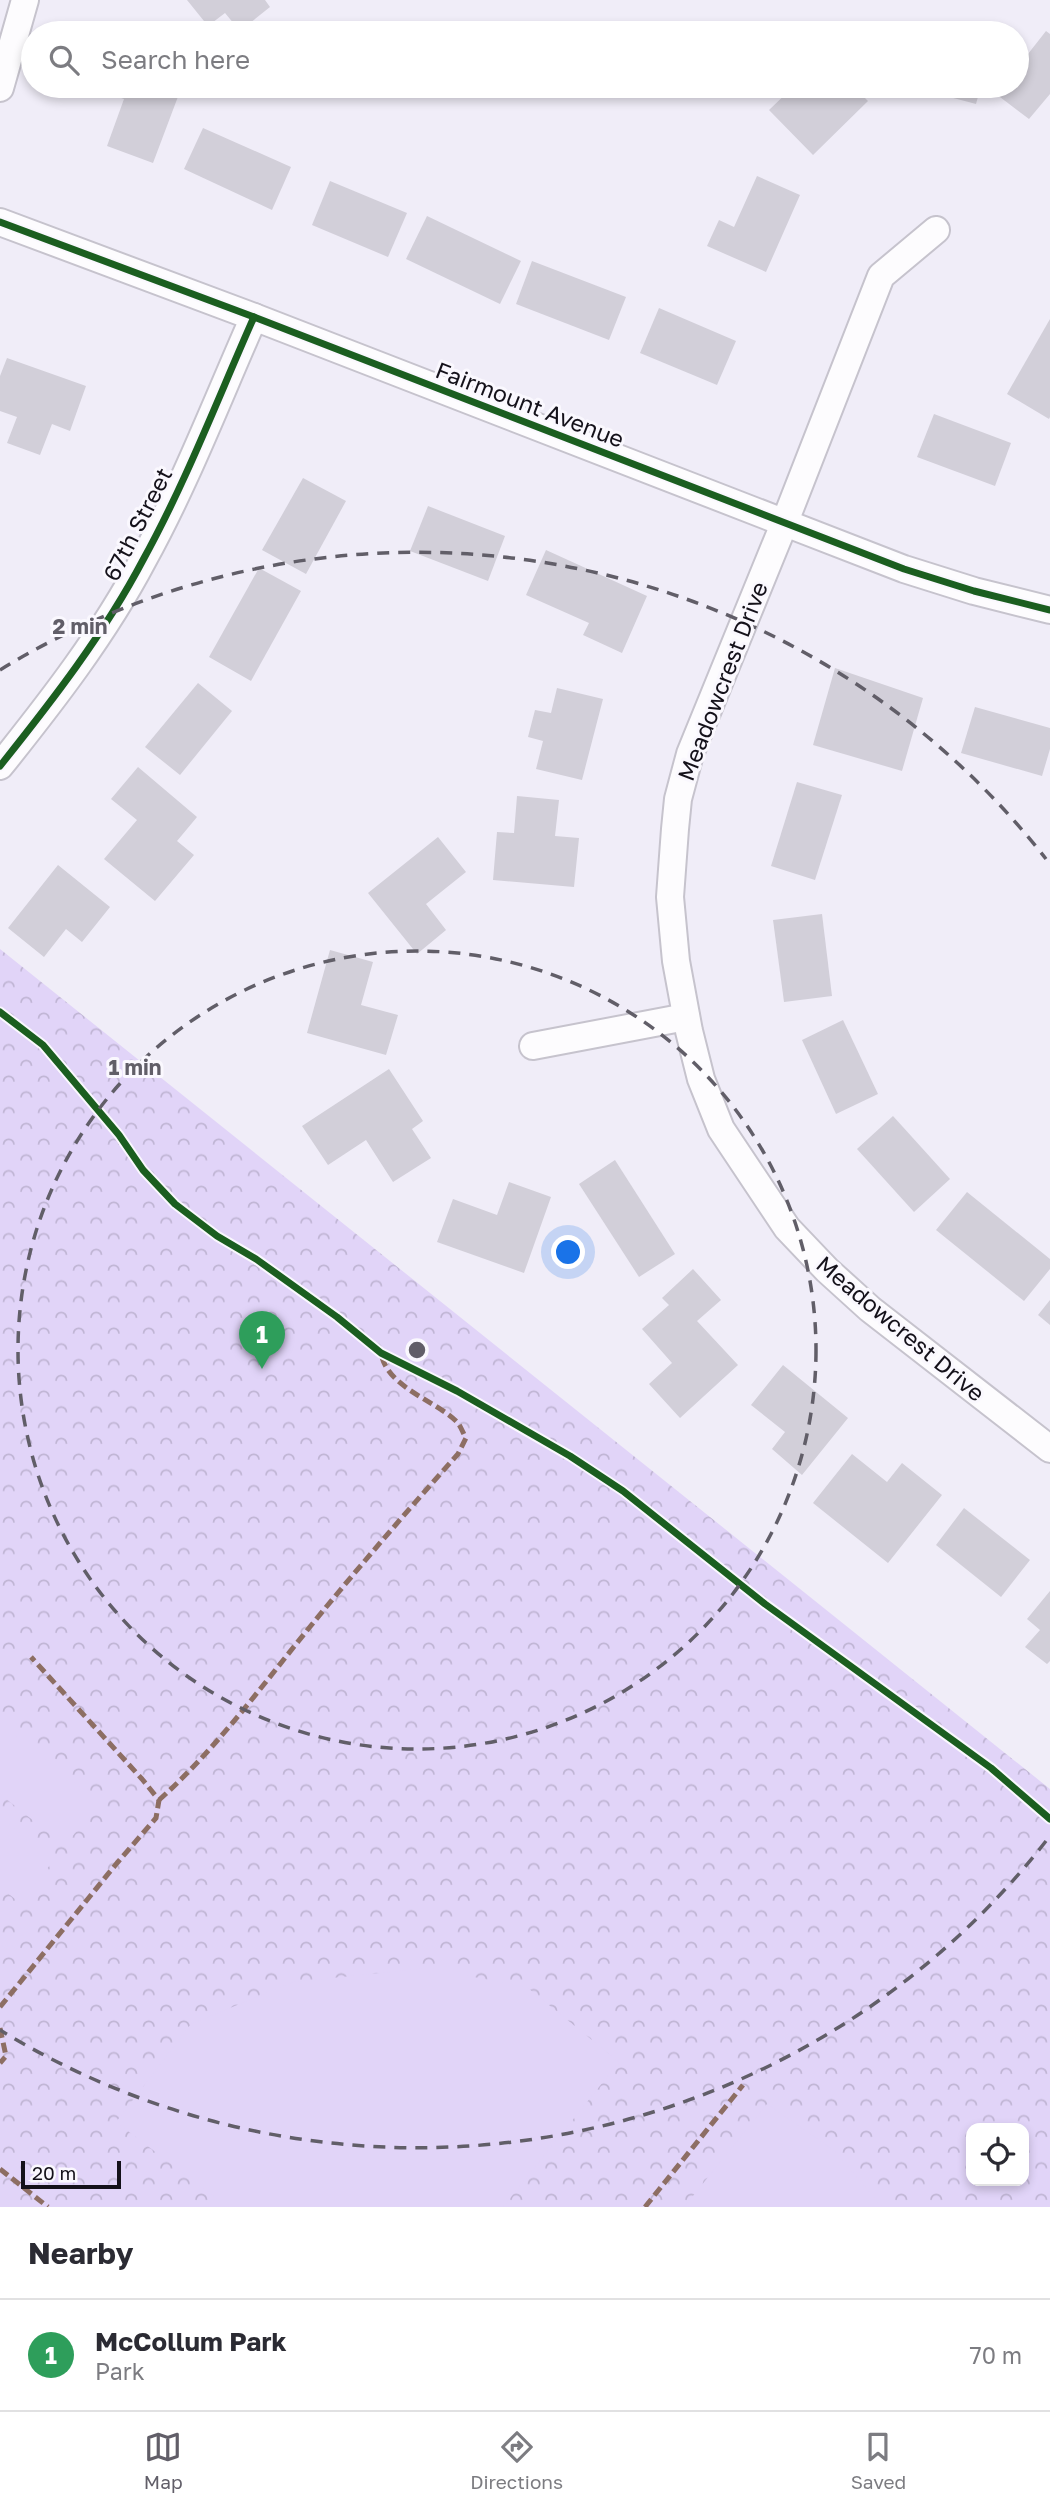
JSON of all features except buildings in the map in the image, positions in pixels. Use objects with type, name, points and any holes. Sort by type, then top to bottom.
[{"type":"street","points":[[0,88],[25,0]]},
{"type":"street","name":"Fairmount Avenue","points":[[0,222],[254,317],[904,569],[974,591],[1050,610]]},
{"type":"street","name":"Meadowcrest Drive","points":[[936,230],[881,276],[785,524],[690,754],[678,799],[670,897],[676,961],[701,1079],[720,1129],[787,1228],[827,1270],[870,1308],[1050,1449]]},
{"type":"street","name":"67th Street","points":[[0,766],[82,660],[142,563],[168,513],[254,317]]},
{"type":"street","points":[[533,1046],[686,1017]]},
{"type":"green space","points":[[0,949],[1050,1789],[1050,2207],[0,2207]]},
{"type":"green space","points":[[7,1729],[99,1802],[65,1846],[0,1794],[0,1738]]},
{"type":"green space","points":[[0,1817],[54,1860],[20,1903],[0,1887]]},
{"type":"green space","points":[[429,1968],[528,1988],[619,2062],[503,2207],[228,2207],[116,2122],[191,2024],[293,1982]]},
{"type":"green space","points":[[767,2104],[835,2151],[882,2207],[684,2207]]},
{"type":"marked path","points":[[159,1800],[200,1760],[237,1717],[345,1584],[458,1454],[466,1438],[458,1423],[449,1415],[392,1375],[381,1353]]},
{"type":"marked path","points":[[0,2007],[156,1818],[159,1800],[31,1657]]},
{"type":"marked path","points":[[0,2028],[6,2056],[0,2063]]},
{"type":"marked path","points":[[645,2207],[743,2085]]},
{"type":"marked path","points":[[0,2169],[48,2207]]},
{"type":"cycle path","points":[[0,222],[254,317],[904,569],[974,591],[1050,610]]},
{"type":"cycle path","points":[[0,766],[76,666],[128,587],[173,501],[254,317]]},
{"type":"cycle path","points":[[0,1012],[43,1045],[119,1135],[143,1170],[175,1204],[217,1236],[256,1259],[337,1317],[381,1353],[457,1391],[570,1456],[623,1491],[765,1604],[991,1768],[1050,1819]]},
{"type":"place","name":"McCollum Park","points":[[262,1369]]}]
